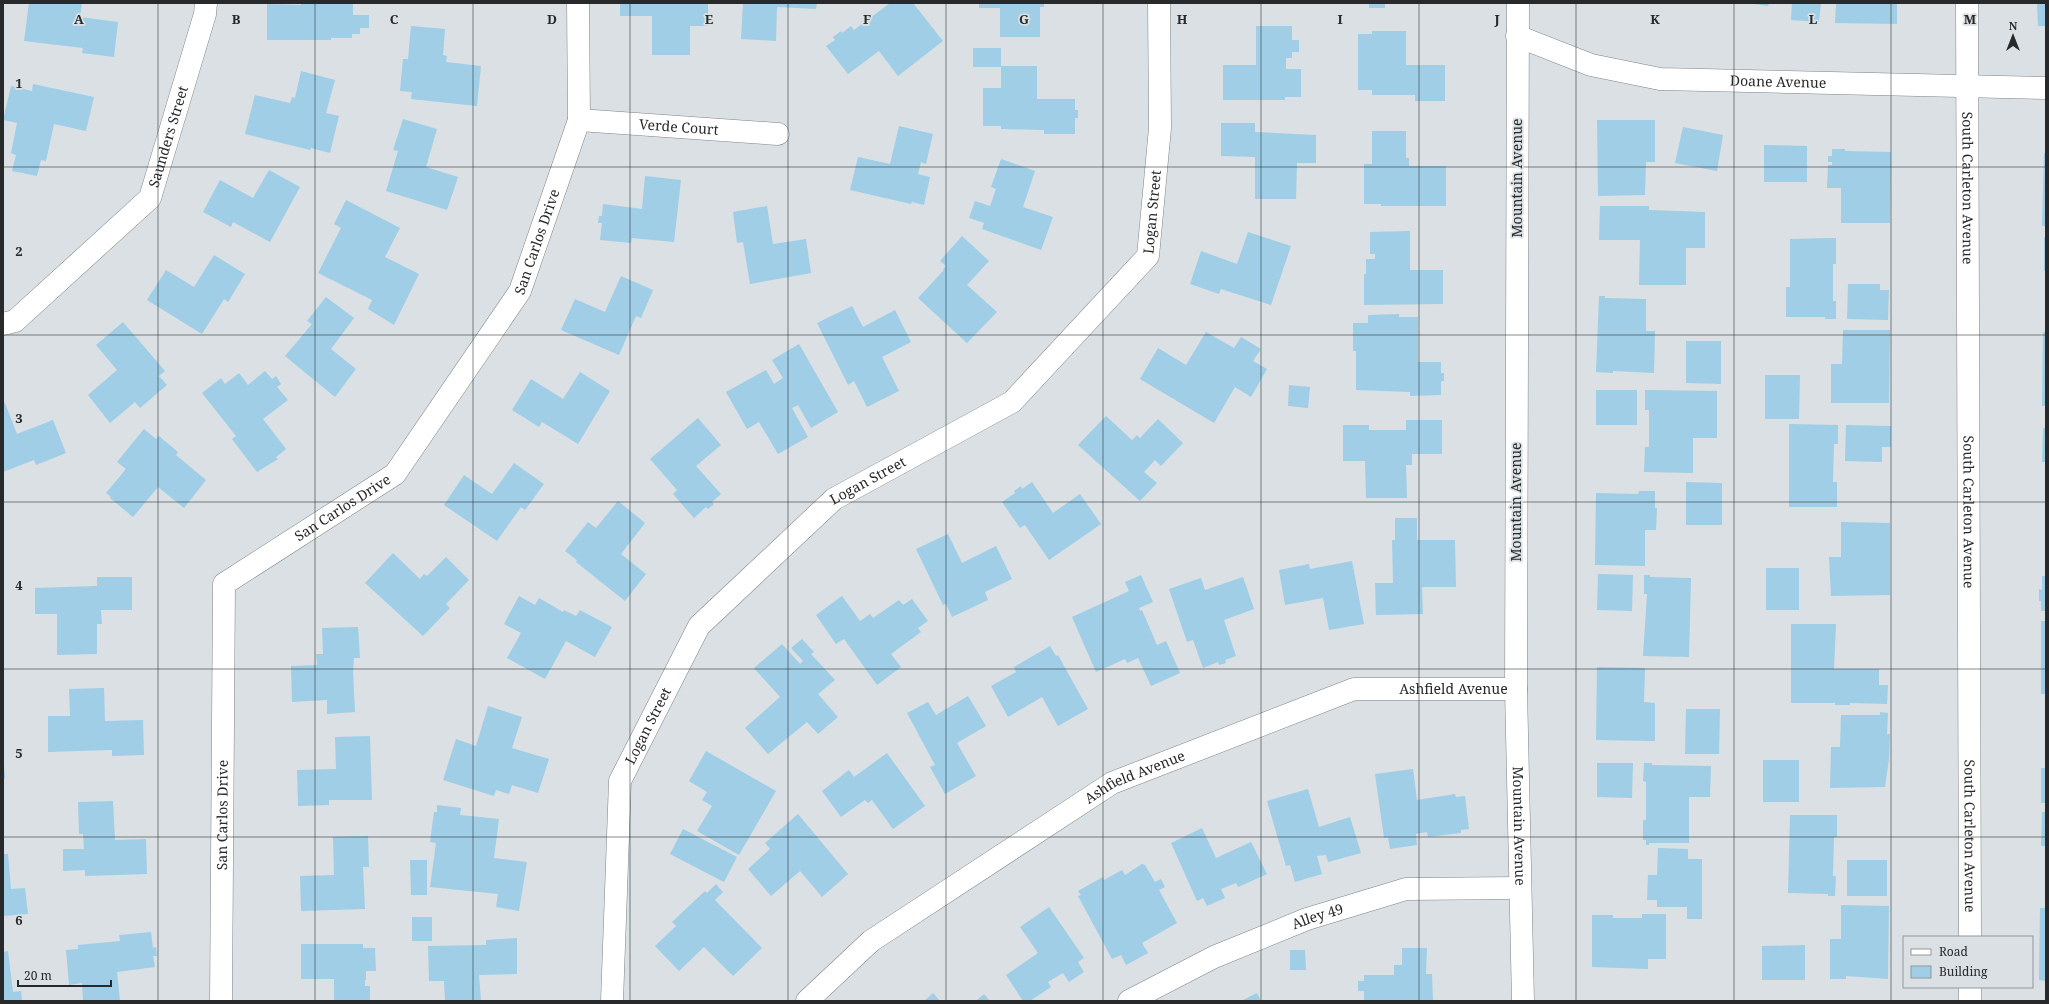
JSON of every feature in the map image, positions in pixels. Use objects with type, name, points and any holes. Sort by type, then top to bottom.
[{"type":"street","name":"Saunders Street","points":[[3,324],[15,321],[150,198],[206,14],[206,3]]},
{"type":"street","name":"San Carlos Drive","points":[[221,1001],[224,584],[395,474],[520,290],[579,120],[578,3]]},
{"type":"street","name":"Logan Street","points":[[612,1001],[620,781],[699,626],[834,499],[1012,402],[1148,256],[1160,128],[1159,3]]},
{"type":"street","name":"Mountain Avenue","points":[[1518,3],[1516,689],[1523,1001]]},
{"type":"street","name":"South Carleton Avenue","points":[[1967,3],[1966,87],[1970,936]]},
{"type":"street","name":"Doane Avenue","points":[[1517,36],[1590,64],[1660,79],[2046,88]]},
{"type":"street","name":"Verde Court","points":[[579,120],[778,134]]},
{"type":"street","name":"Ashfield Avenue","points":[[807,1001],[871,941],[1112,783],[1354,689],[1516,689]]},
{"type":"street","name":"Alley 49","points":[[1129,1001],[1214,957],[1293,925],[1406,889],[1520,888]]},
{"type":"street","points":[[1970,988],[1970,1001]]},
{"type":"building","points":[[29,3],[82,3],[80,17],[118,22],[114,57],[82,53],[83,48],[24,41]]},
{"type":"building","points":[[301,3],[353,3],[353,15],[369,15],[369,28],[360,28],[360,34],[352,34],[352,38],[331,38],[331,40],[267,40],[267,4],[301,5]]},
{"type":"building","points":[[620,3],[708,3],[708,26],[690,26],[690,55],[652,55],[652,16],[620,16]]},
{"type":"building","points":[[743,3],[817,3],[816,9],[777,7],[776,41],[741,39]]},
{"type":"building","points":[[890,3],[913,3],[943,41],[898,76],[879,51],[848,74],[826,46],[835,40],[833,37],[841,31],[842,33],[851,26],[854,30]]},
{"type":"building","points":[[979,3],[1044,3],[1044,7],[1040,7],[1040,37],[1000,37],[1000,8],[979,8]]},
{"type":"building","points":[[1369,3],[1385,3],[1385,8],[1369,8]]},
{"type":"building","points":[[1747,3],[1769,3],[1768,6]]},
{"type":"building","points":[[1792,3],[1821,3],[1819,22],[1791,20]]},
{"type":"building","points":[[1836,3],[1897,3],[1897,24],[1835,23]]},
{"type":"building","points":[[2037,3],[2046,3],[2046,26],[2038,26]]},
{"type":"building","points":[[411,26],[445,29],[443,55],[447,56],[446,62],[481,66],[477,106],[411,99],[412,92],[400,91],[403,59],[408,59]]},
{"type":"building","points":[[1256,26],[1292,26],[1292,40],[1299,40],[1299,52],[1292,52],[1292,58],[1286,58],[1286,69],[1301,69],[1301,97],[1285,97],[1285,100],[1223,100],[1223,65],[1256,65]]},
{"type":"building","points":[[1372,31],[1406,31],[1406,65],[1445,65],[1445,101],[1415,101],[1415,95],[1372,95],[1372,90],[1358,90],[1358,34],[1372,34]]},
{"type":"building","points":[[973,48],[1001,48],[1001,66],[1037,66],[1037,99],[1075,99],[1075,110],[1078,110],[1078,118],[1075,118],[1075,134],[1044,134],[1044,130],[1001,129],[1001,126],[983,126],[983,88],[1001,88],[1001,67],[973,67]]},
{"type":"building","points":[[301,71],[335,80],[326,113],[339,116],[330,153],[311,148],[310,150],[245,134],[255,95],[290,103],[292,97],[295,98]]},
{"type":"building","points":[[33,84],[94,97],[86,131],[54,124],[46,161],[41,160],[37,176],[12,171],[16,155],[11,153],[17,123],[3,120],[11,86],[32,91]]},
{"type":"building","points":[[403,119],[437,129],[426,167],[458,177],[447,210],[386,191],[398,151],[393,150]]},
{"type":"building","points":[[1597,120],[1655,120],[1655,162],[1646,162],[1645,195],[1598,196]]},
{"type":"building","points":[[1221,123],[1255,123],[1255,132],[1316,135],[1316,163],[1297,163],[1296,199],[1255,199],[1255,157],[1221,156]]},
{"type":"building","points":[[899,126],[933,134],[926,164],[921,162],[918,174],[930,177],[924,205],[912,202],[911,204],[850,190],[858,157],[890,164]]},
{"type":"building","points":[[1683,127],[1723,135],[1717,171],[1675,163]]},
{"type":"building","points":[[1372,131],[1406,131],[1406,158],[1409,158],[1409,166],[1446,166],[1446,206],[1381,206],[1381,204],[1364,204],[1364,164],[1372,164]]},
{"type":"building","points":[[1764,145],[1807,146],[1807,182],[1764,182]]},
{"type":"building","points":[[1832,149],[1845,149],[1845,151],[1891,152],[1890,223],[1841,223],[1841,188],[1827,188],[1828,165],[1832,165],[1832,162],[1828,162],[1828,156],[1832,156]]},
{"type":"building","points":[[2044,153],[2046,153],[2046,226],[2042,226]]},
{"type":"building","points":[[1001,159],[1035,171],[1023,207],[1053,217],[1041,250],[982,229],[984,223],[969,218],[975,201],[990,206],[996,189],[991,187]]},
{"type":"building","points":[[269,170],[300,187],[270,242],[233,222],[231,227],[203,212],[220,180],[253,198]]},
{"type":"building","points":[[645,176],[681,180],[674,242],[632,238],[631,243],[600,240],[602,223],[598,223],[599,216],[602,216],[603,204],[642,209]]},
{"type":"building","points":[[346,200],[400,228],[385,257],[419,274],[394,325],[368,309],[372,300],[318,273],[341,228],[334,224]]},
{"type":"building","points":[[767,206],[773,244],[806,239],[811,273],[750,284],[743,242],[737,243],[733,212]]},
{"type":"building","points":[[1600,206],[1649,206],[1649,210],[1705,212],[1705,248],[1686,248],[1686,285],[1639,285],[1640,240],[1599,240]]},
{"type":"building","points":[[1410,231],[1410,270],[1443,270],[1443,304],[1364,305],[1364,274],[1366,274],[1366,259],[1375,259],[1375,254],[1370,254],[1370,232]]},
{"type":"building","points":[[1248,232],[1291,246],[1271,305],[1221,289],[1219,294],[1190,284],[1201,251],[1237,264]]},
{"type":"building","points":[[962,236],[989,261],[967,285],[997,312],[967,343],[918,298],[944,270],[943,269],[946,266],[940,261]]},
{"type":"building","points":[[2044,237],[2046,237],[2046,271],[2044,271]]},
{"type":"building","points":[[1836,238],[1836,264],[1833,264],[1833,301],[1836,301],[1836,319],[1825,319],[1825,317],[1786,317],[1786,287],[1790,287],[1790,239]]},
{"type":"building","points":[[214,255],[245,274],[228,302],[224,299],[202,334],[147,300],[166,270],[194,287]]},
{"type":"building","points":[[621,276],[653,290],[641,318],[636,316],[619,355],[561,330],[575,299],[605,312]]},
{"type":"building","points":[[1848,284],[1880,284],[1880,290],[1889,290],[1888,320],[1847,319]]},
{"type":"building","points":[[1599,296],[1605,296],[1605,298],[1646,299],[1646,331],[1655,331],[1654,373],[1613,371],[1613,373],[1596,372]]},
{"type":"building","points":[[326,297],[354,318],[331,349],[356,369],[335,397],[285,356],[312,324],[307,321]]},
{"type":"building","points":[[852,306],[863,327],[895,310],[911,342],[882,357],[899,391],[867,407],[854,381],[848,385],[817,323]]},
{"type":"building","points":[[1399,314],[1399,317],[1418,317],[1418,362],[1441,362],[1441,373],[1444,373],[1444,381],[1441,381],[1441,395],[1410,396],[1410,392],[1356,390],[1356,351],[1353,351],[1353,323],[1368,323],[1368,315]]},
{"type":"building","points":[[123,322],[165,371],[159,376],[167,385],[140,408],[135,402],[110,423],[88,395],[117,370],[96,345]]},
{"type":"building","points":[[1843,330],[1890,330],[1889,403],[1831,403],[1831,364],[1842,364]]},
{"type":"building","points":[[1206,332],[1234,348],[1241,337],[1261,349],[1253,361],[1267,369],[1251,397],[1235,387],[1214,423],[1140,379],[1158,348],[1186,365]]},
{"type":"building","points":[[2043,332],[2046,332],[2046,406],[2042,406]]},
{"type":"building","points":[[1686,341],[1721,341],[1721,384],[1686,383]]},
{"type":"building","points":[[799,344],[838,412],[811,428],[798,405],[792,408],[808,437],[778,454],[759,422],[747,429],[726,392],[766,370],[774,384],[783,378],[772,360]]},
{"type":"building","points":[[265,371],[272,379],[276,376],[281,384],[277,387],[288,400],[263,419],[286,449],[276,457],[278,459],[257,472],[232,439],[236,436],[202,393],[221,378],[225,384],[239,373],[248,385]]},
{"type":"building","points":[[580,372],[610,391],[578,444],[542,422],[539,427],[512,410],[531,379],[563,399]]},
{"type":"building","points":[[1765,375],[1800,375],[1799,419],[1765,419]]},
{"type":"building","points":[[1289,385],[1310,387],[1308,408],[1288,406]]},
{"type":"building","points":[[1596,390],[1637,390],[1637,425],[1596,425]]},
{"type":"building","points":[[1645,390],[1717,391],[1717,438],[1693,438],[1693,473],[1644,472],[1645,447],[1649,447],[1649,410],[1645,410]]},
{"type":"building","points":[[5,403],[17,434],[53,420],[66,453],[36,465],[34,460],[3,472],[3,404]]},
{"type":"building","points":[[1106,416],[1132,440],[1137,435],[1140,438],[1158,419],[1183,443],[1161,466],[1155,460],[1144,472],[1157,483],[1140,501],[1078,445]]},
{"type":"building","points":[[698,418],[721,445],[696,466],[721,494],[712,502],[714,504],[708,509],[706,507],[694,518],[673,494],[677,490],[650,459]]},
{"type":"building","points":[[1406,420],[1442,420],[1442,454],[1412,454],[1412,465],[1406,465],[1407,498],[1366,498],[1365,461],[1343,461],[1343,425],[1369,425],[1369,430],[1406,430]]},
{"type":"building","points":[[1789,424],[1838,425],[1838,444],[1834,444],[1833,482],[1837,482],[1837,507],[1789,507]]},
{"type":"building","points":[[1846,425],[1891,426],[1891,447],[1882,447],[1882,462],[1845,461]]},
{"type":"building","points":[[2043,428],[2046,428],[2046,462],[2042,462]]},
{"type":"building","points":[[144,429],[156,439],[159,436],[178,452],[176,455],[206,480],[184,508],[158,487],[133,517],[106,493],[126,469],[117,462]]},
{"type":"building","points":[[514,463],[544,484],[525,510],[521,507],[497,541],[444,505],[464,475],[492,494]]},
{"type":"building","points":[[1032,482],[1053,513],[1080,494],[1101,524],[1049,560],[1025,525],[1020,528],[1002,502],[1015,493],[1014,491],[1021,486],[1022,489]]},
{"type":"building","points":[[1686,482],[1722,483],[1722,525],[1686,525]]},
{"type":"building","points":[[1639,491],[1655,491],[1655,508],[1657,508],[1656,530],[1645,530],[1645,566],[1595,565],[1596,493],[1638,494]]},
{"type":"building","points":[[618,501],[645,523],[621,554],[646,574],[625,601],[576,562],[577,560],[565,551],[588,522],[596,528]]},
{"type":"building","points":[[1395,518],[1417,518],[1417,540],[1455,540],[1456,587],[1422,587],[1423,614],[1376,615],[1375,583],[1393,583],[1392,540],[1395,540]]},
{"type":"building","points":[[1841,522],[1890,523],[1890,595],[1831,596],[1829,557],[1841,557]]},
{"type":"building","points":[[948,534],[962,563],[996,546],[1012,579],[985,592],[988,600],[952,617],[946,604],[943,605],[916,549]]},
{"type":"building","points":[[393,553],[420,579],[424,574],[427,576],[446,557],[469,580],[446,604],[450,608],[423,636],[365,583]]},
{"type":"building","points":[[1352,561],[1364,624],[1329,630],[1323,598],[1285,605],[1279,570],[1309,564],[1310,569]]},
{"type":"building","points":[[1766,568],[1799,568],[1799,610],[1766,610]]},
{"type":"building","points":[[1598,574],[1633,575],[1632,611],[1597,610]]},
{"type":"building","points":[[1141,575],[1153,602],[1139,608],[1140,611],[1142,610],[1157,645],[1166,641],[1180,673],[1151,686],[1138,658],[1127,663],[1125,659],[1096,672],[1072,617],[1129,591],[1125,582]]},
{"type":"building","points":[[1644,575],[1650,575],[1650,577],[1691,578],[1689,657],[1643,656],[1647,594],[1644,594]]},
{"type":"building","points":[[2042,576],[2046,576],[2046,611],[2041,611],[2041,601],[2039,601],[2039,589],[2042,590]]},
{"type":"building","points":[[97,577],[132,577],[132,610],[101,610],[102,624],[97,624],[97,654],[57,655],[57,614],[35,614],[35,588],[97,586]]},
{"type":"building","points":[[1243,577],[1254,609],[1224,620],[1236,656],[1225,660],[1226,663],[1219,665],[1218,662],[1203,668],[1193,640],[1187,642],[1169,589],[1201,578],[1205,590]]},
{"type":"building","points":[[519,596],[535,605],[539,598],[563,612],[564,610],[576,616],[580,610],[612,627],[595,657],[566,641],[545,679],[507,658],[521,633],[504,624]]},
{"type":"building","points":[[842,596],[860,621],[870,614],[873,618],[899,600],[903,605],[912,599],[928,621],[918,628],[921,632],[891,654],[901,667],[877,685],[844,639],[836,644],[816,615]]},
{"type":"building","points":[[2041,621],[2046,621],[2046,694],[2041,694]]},
{"type":"building","points":[[1791,624],[1836,624],[1834,669],[1879,669],[1879,685],[1888,685],[1887,704],[1850,703],[1850,705],[1835,705],[1835,703],[1791,703]]},
{"type":"building","points":[[358,627],[360,658],[354,658],[353,671],[355,712],[327,714],[327,700],[292,702],[291,666],[317,665],[316,654],[323,654],[322,628]]},
{"type":"building","points":[[802,639],[814,652],[811,654],[835,680],[818,694],[838,717],[818,734],[807,722],[768,754],[745,728],[780,697],[754,668],[782,644],[800,664],[803,661],[791,648]]},
{"type":"building","points":[[1050,646],[1056,656],[1058,655],[1088,709],[1058,726],[1042,697],[1008,717],[991,686],[1016,672],[1014,667]]},
{"type":"building","points":[[1597,667],[1645,668],[1644,702],[1655,703],[1655,741],[1596,740]]},
{"type":"building","points":[[104,688],[105,721],[143,720],[144,755],[112,756],[112,750],[48,752],[48,716],[70,716],[69,689]]},
{"type":"building","points":[[968,696],[986,726],[957,743],[976,776],[945,794],[930,767],[935,765],[907,713],[928,702],[936,715]]},
{"type":"building","points":[[488,706],[522,717],[512,748],[549,759],[538,793],[512,785],[509,794],[496,790],[494,796],[443,780],[456,739],[476,746]]},
{"type":"building","points":[[1686,709],[1720,709],[1719,754],[1685,754]]},
{"type":"building","points":[[1880,712],[1888,713],[1887,734],[1890,734],[1889,759],[1885,787],[1830,788],[1831,747],[1840,747],[1841,715],[1880,715]]},
{"type":"building","points":[[370,736],[372,800],[329,800],[329,805],[298,806],[297,770],[336,769],[335,737]]},
{"type":"building","points":[[706,751],[776,791],[739,855],[697,831],[712,806],[702,800],[707,792],[689,781]]},
{"type":"building","points":[[887,753],[925,806],[893,829],[872,800],[868,803],[865,800],[841,817],[822,791],[849,770],[854,777]]},
{"type":"building","points":[[1763,760],[1799,760],[1799,802],[1763,802]]},
{"type":"building","points":[[1597,763],[1633,763],[1632,798],[1597,797]]},
{"type":"building","points":[[1644,763],[1652,763],[1652,765],[1711,766],[1710,797],[1689,797],[1689,843],[1649,843],[1649,845],[1646,845],[1646,840],[1643,840],[1643,820],[1646,820],[1646,782],[1643,781]]},
{"type":"building","points":[[4,766],[5,778],[3,778]]},
{"type":"building","points":[[2041,768],[2046,768],[2046,803],[2041,803]]},
{"type":"building","points":[[1413,769],[1417,800],[1455,794],[1456,797],[1465,796],[1469,829],[1461,830],[1461,833],[1428,837],[1427,832],[1416,834],[1417,845],[1390,849],[1388,837],[1384,838],[1375,774]]},
{"type":"building","points":[[1308,789],[1319,827],[1350,817],[1361,853],[1328,862],[1326,855],[1317,856],[1322,874],[1295,882],[1290,865],[1286,866],[1267,801]]},
{"type":"building","points":[[113,801],[115,840],[146,839],[147,874],[85,876],[85,870],[63,871],[63,849],[84,849],[83,834],[79,834],[78,802]]},
{"type":"building","points":[[437,805],[461,808],[460,815],[499,819],[494,858],[527,862],[519,911],[496,907],[498,894],[430,887],[436,843],[430,842],[434,812],[437,812]]},
{"type":"building","points":[[2042,812],[2046,812],[2046,846],[2041,846]]},
{"type":"building","points":[[798,814],[848,874],[822,897],[800,871],[771,896],[748,869],[770,849],[765,843]]},
{"type":"building","points":[[1790,815],[1837,815],[1837,837],[1834,837],[1833,876],[1836,876],[1835,896],[1828,896],[1828,894],[1788,893]]},
{"type":"building","points":[[1202,828],[1216,858],[1251,842],[1267,874],[1238,887],[1236,883],[1221,889],[1225,898],[1207,906],[1203,898],[1197,901],[1171,843]]},
{"type":"building","points":[[683,829],[737,857],[724,882],[670,854]]},
{"type":"building","points":[[368,836],[369,867],[363,867],[365,909],[301,911],[300,876],[334,875],[333,837]]},
{"type":"building","points":[[1658,848],[1688,849],[1688,859],[1702,859],[1702,919],[1687,919],[1687,907],[1657,907],[1657,900],[1647,900],[1648,875],[1657,875]]},
{"type":"building","points":[[3,854],[8,854],[11,889],[25,888],[28,914],[3,916]]},
{"type":"building","points":[[410,860],[427,860],[427,895],[411,895]]},
{"type":"building","points":[[1847,860],[1887,860],[1887,896],[1847,896]]},
{"type":"building","points":[[1142,864],[1145,865],[1155,882],[1161,879],[1165,887],[1159,890],[1177,923],[1142,943],[1148,953],[1126,965],[1121,955],[1112,959],[1078,896],[1081,895],[1078,891],[1103,877],[1104,880],[1122,870],[1125,875]]},
{"type":"building","points":[[716,884],[723,892],[715,900],[762,948],[733,976],[704,947],[679,971],[655,946],[676,926],[672,922],[705,891],[707,893]]},
{"type":"building","points":[[1841,905],[1889,906],[1888,979],[1846,976],[1846,979],[1830,979],[1830,939],[1841,939]]},
{"type":"building","points":[[1049,907],[1084,958],[1078,962],[1084,972],[1069,982],[1063,973],[1048,982],[1051,987],[1030,1001],[1023,1001],[1006,975],[1038,953],[1020,927]]},
{"type":"building","points":[[2040,908],[2046,908],[2046,981],[2039,980]]},
{"type":"building","points":[[1642,914],[1666,914],[1666,959],[1648,959],[1648,969],[1592,967],[1592,915],[1613,915],[1613,918],[1642,918]]},
{"type":"building","points":[[412,917],[432,917],[432,941],[412,941]]},
{"type":"building","points":[[151,932],[153,948],[156,947],[157,956],[153,956],[155,967],[117,972],[120,1001],[83,1001],[82,983],[69,985],[66,950],[78,949],[78,945],[120,941],[119,935]]},
{"type":"building","points":[[517,938],[517,974],[479,975],[481,1001],[445,1001],[444,981],[429,981],[428,946],[486,945],[486,940]]},
{"type":"building","points":[[301,944],[363,944],[363,948],[375,948],[376,971],[366,971],[365,980],[365,986],[370,986],[370,1001],[334,1001],[334,979],[301,979]]},
{"type":"building","points":[[1805,945],[1805,980],[1762,980],[1762,946]]},
{"type":"building","points":[[1402,948],[1427,948],[1426,974],[1432,974],[1433,1001],[1364,1001],[1364,991],[1358,991],[1358,981],[1364,981],[1364,975],[1394,975],[1394,965],[1402,965]]},
{"type":"building","points":[[1290,950],[1305,950],[1306,970],[1290,970]]},
{"type":"building","points":[[8,951],[13,992],[21,991],[22,1001],[3,1001],[3,952]]},
{"type":"building","points":[[933,993],[940,1001],[924,1001]]},
{"type":"building","points":[[1257,993],[1261,1001],[1241,1001]]},
{"type":"building","points":[[984,994],[990,1001],[976,1001]]}]
